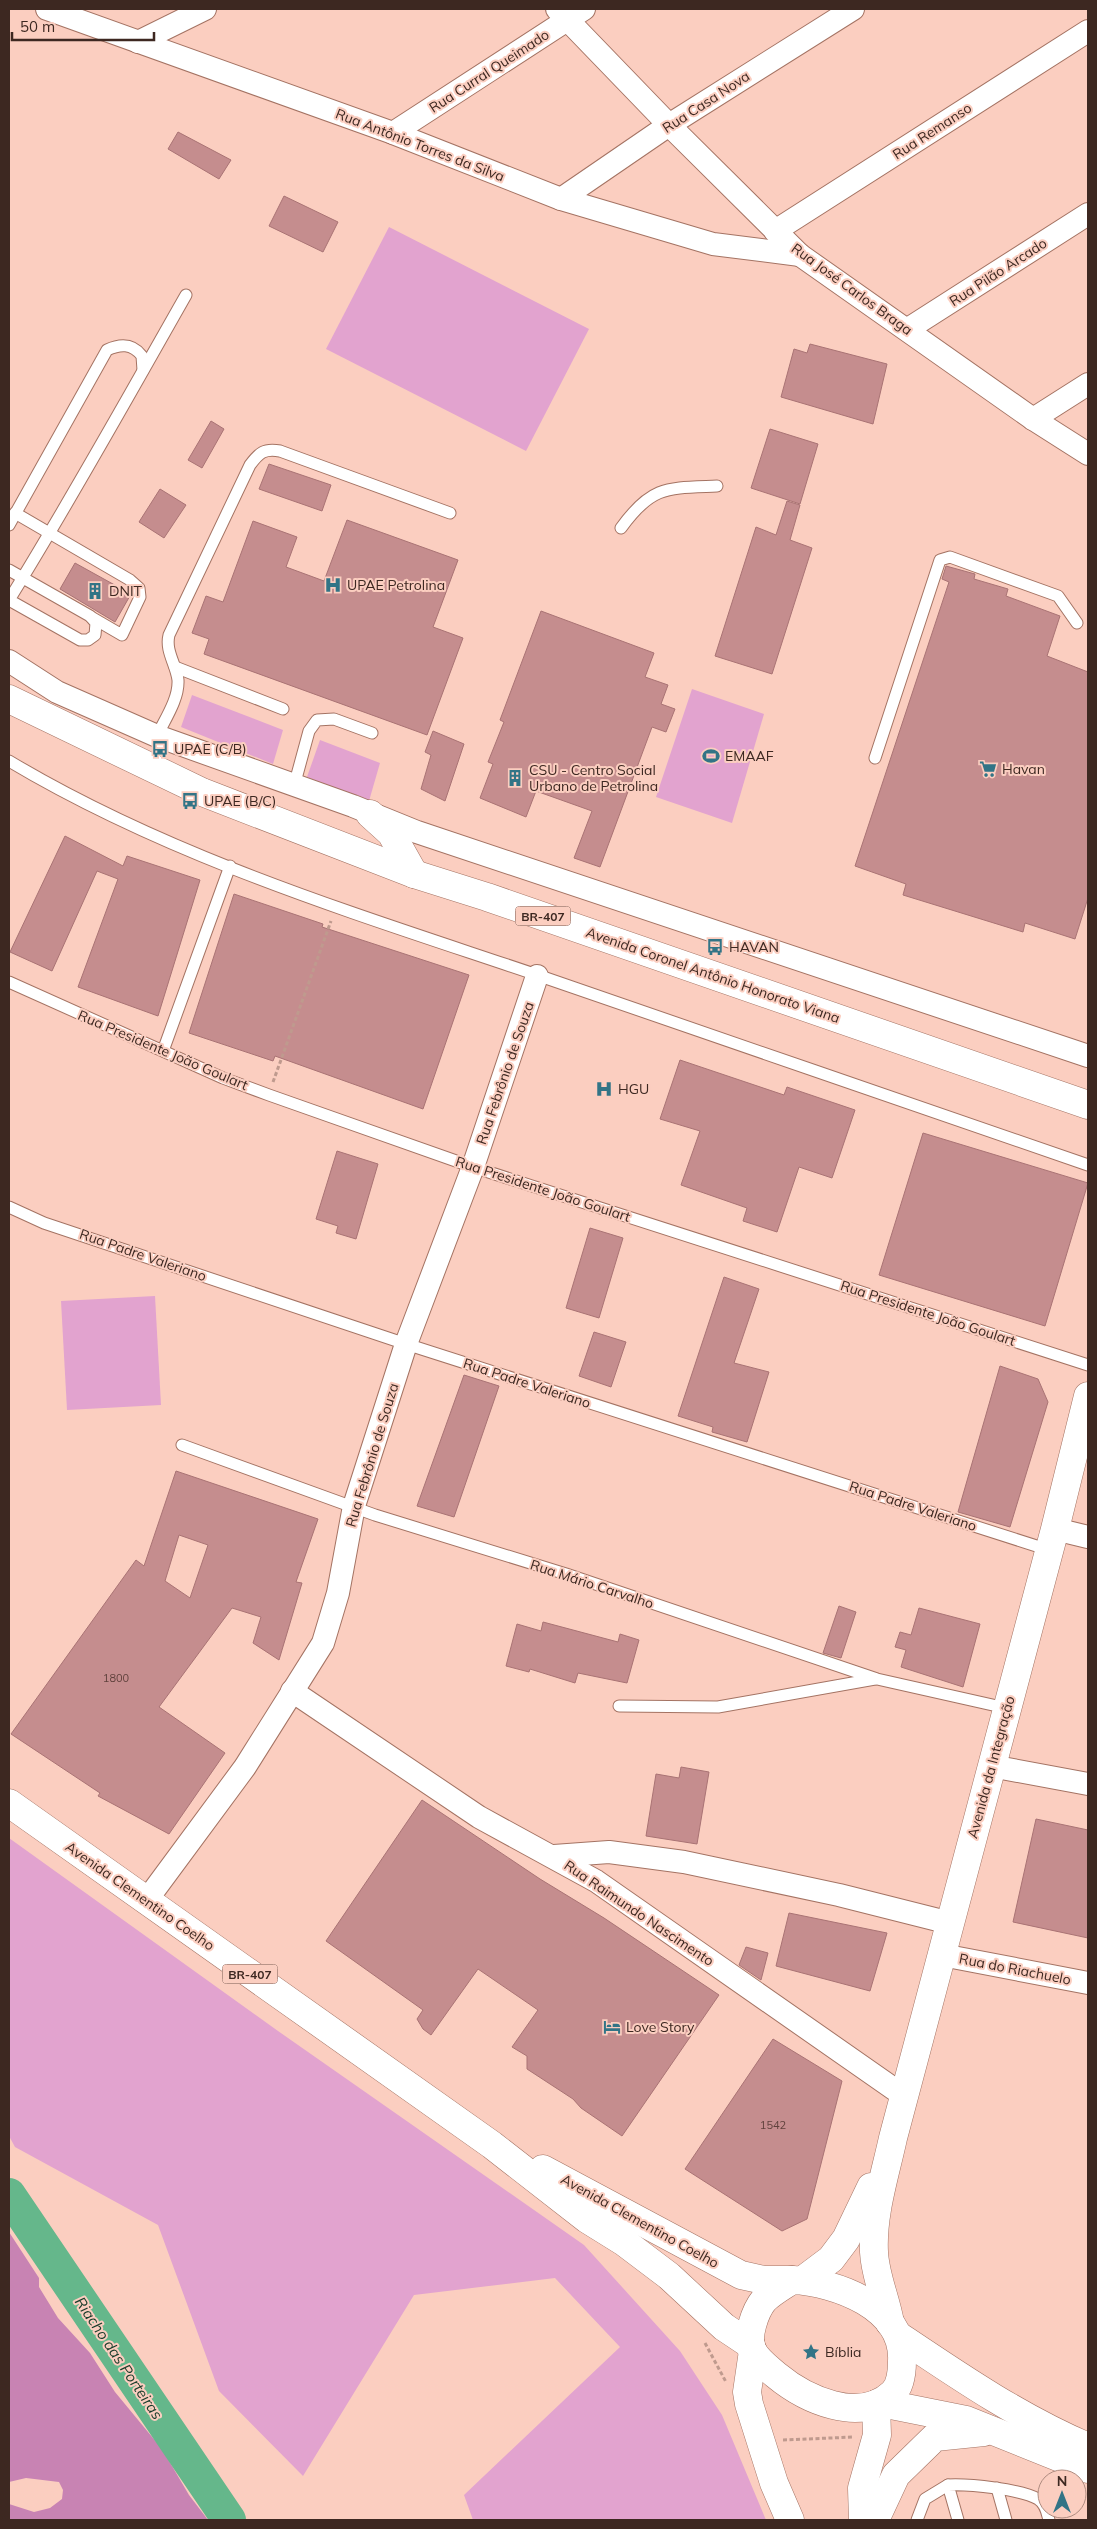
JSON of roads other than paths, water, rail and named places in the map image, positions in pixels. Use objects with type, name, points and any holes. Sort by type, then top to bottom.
[{"type":"main road","name":"Avenida Coronel Antônio Honorato Viana","points":[[9,699],[202,792],[414,874],[487,897],[1088,1105]]},
{"type":"main road","points":[[370,814],[391,833],[414,874]]},
{"type":"main road","name":"Avenida da Integração","points":[[895,2329],[874,2253],[875,2222],[893,2138],[1052,1539],[1088,1396]]},
{"type":"main road","name":"Avenida Clementino Coelho","points":[[9,1802],[492,2145],[587,2219],[624,2242],[669,2276],[724,2327],[752,2348]]},
{"type":"main road","name":"Avenida da Integração","points":[[798,2280],[831,2259],[846,2239],[893,2138]]},
{"type":"main road","name":"Avenida Clementino Coelho","points":[[492,2145],[560,2177],[740,2275],[764,2280],[798,2280]]},
{"type":"main road","points":[[790,2520],[774,2483],[747,2392],[754,2319],[764,2300],[798,2280],[826,2284],[847,2291],[875,2308],[895,2329],[991,2397],[1042,2426],[1088,2447]]},
{"type":"main road","points":[[863,2520],[862,2488],[877,2436],[879,2403],[895,2391],[902,2374],[903,2350],[895,2329]]},
{"type":"main road","points":[[752,2348],[762,2363],[794,2390],[815,2400],[841,2407],[879,2403],[966,2420],[1088,2469]]},
{"type":"main road","points":[[875,2520],[896,2475],[935,2437],[998,2432]]},
{"type":"street","name":"Rua Antônio Torres da Silva","points":[[47,9],[393,133],[560,199],[713,244],[800,255]]},
{"type":"street","points":[[138,42],[205,9]]},
{"type":"street","name":"Rua Casa Nova","points":[[560,199],[669,126],[853,9]]},
{"type":"street","name":"Rua José Carlos Braga","points":[[569,12],[669,126],[800,255],[908,329],[1033,419],[1088,454]]},
{"type":"street","name":"Rua Curral Queimado","points":[[393,133],[569,12]]},
{"type":"street","name":"Rua Remanso","points":[[776,231],[1088,31]]},
{"type":"street","name":"Rua Pilão Arcado","points":[[908,329],[1088,214]]},
{"type":"street","points":[[1033,419],[1088,384]]},
{"type":"street","points":[[9,661],[57,692],[158,736],[417,832],[567,884],[1088,1056]]},
{"type":"street","name":"Rua Febrônio de Souza","points":[[146,1901],[245,1767],[323,1643],[338,1593],[354,1506],[406,1344],[473,1167],[537,976]]},
{"type":"street","points":[[1052,1539],[1088,1537]]},
{"type":"street","name":"Rua Raimundo Nascimento","points":[[292,1691],[479,1817],[554,1856],[596,1881],[904,2096]]},
{"type":"street","points":[[991,1766],[1088,1784]]},
{"type":"street","points":[[554,1856],[609,1852],[684,1862],[839,1895],[950,1923]]},
{"type":"street","name":"Rua do Riachuelo","points":[[942,1955],[1088,1983]]},
{"type":"lane","points":[[90,616],[96,623],[96,631],[92,638],[80,640],[9,600],[186,295]]},
{"type":"lane","points":[[9,525],[107,350],[124,344],[132,347],[142,356],[143,370]]},
{"type":"lane","points":[[158,736],[176,695],[178,681],[167,642],[169,634],[250,465],[258,453],[265,450],[280,451],[450,513]]},
{"type":"lane","points":[[620,528],[642,503],[660,490],[717,486]]},
{"type":"lane","points":[[9,570],[122,635],[140,597],[139,588],[130,580],[15,513]]},
{"type":"lane","points":[[875,758],[940,560],[950,557],[1058,596],[1077,623]]},
{"type":"lane","points":[[175,667],[283,709]]},
{"type":"lane","points":[[294,786],[309,731],[317,720],[334,720],[372,733]]},
{"type":"lane","points":[[9,761],[60,792],[146,833],[337,907],[1088,1165]]},
{"type":"lane","points":[[163,1051],[230,866]]},
{"type":"lane","name":"Rua Presidente João Goulart","points":[[9,982],[223,1078],[473,1167],[1088,1365]]},
{"type":"lane","name":"Rua Padre Valeriano","points":[[9,1207],[44,1222],[406,1344],[1052,1539]]},
{"type":"lane","name":"Rua Mário Carvalho","points":[[182,1445],[354,1506],[877,1679],[1006,1708]]},
{"type":"lane","points":[[619,1706],[718,1707],[877,1679]]},
{"type":"lane","points":[[948,2485],[958,2520]]},
{"type":"lane","points":[[916,2520],[926,2499],[948,2485],[997,2488],[1038,2499],[1044,2505],[1049,2520]]},
{"type":"lane","points":[[997,2488],[1006,2520]]},
{"type":"waterway","name":"Riacho das Porteiras","points":[[9,2195],[229,2520]]},
{"type":"place","name":"UPAE Petrolina","points":[[333,585]]},
{"type":"place","name":"DNIT","points":[[95,591]]},
{"type":"place","name":"UPAE (C/B)","points":[[160,749]]},
{"type":"place","name":"EMAAF","points":[[711,756]]},
{"type":"place","name":"Havan","points":[[988,769]]},
{"type":"place","name":"CSU - Centro Social Urbano de Petrolina","points":[[515,778]]},
{"type":"place","name":"UPAE (B/C)","points":[[190,801]]},
{"type":"place","name":"HAVAN","points":[[715,947]]},
{"type":"place","name":"HGU","points":[[604,1089]]},
{"type":"place","name":"Love Story","points":[[612,2027]]},
{"type":"place","name":"Bíblia","points":[[811,2352]]}]
